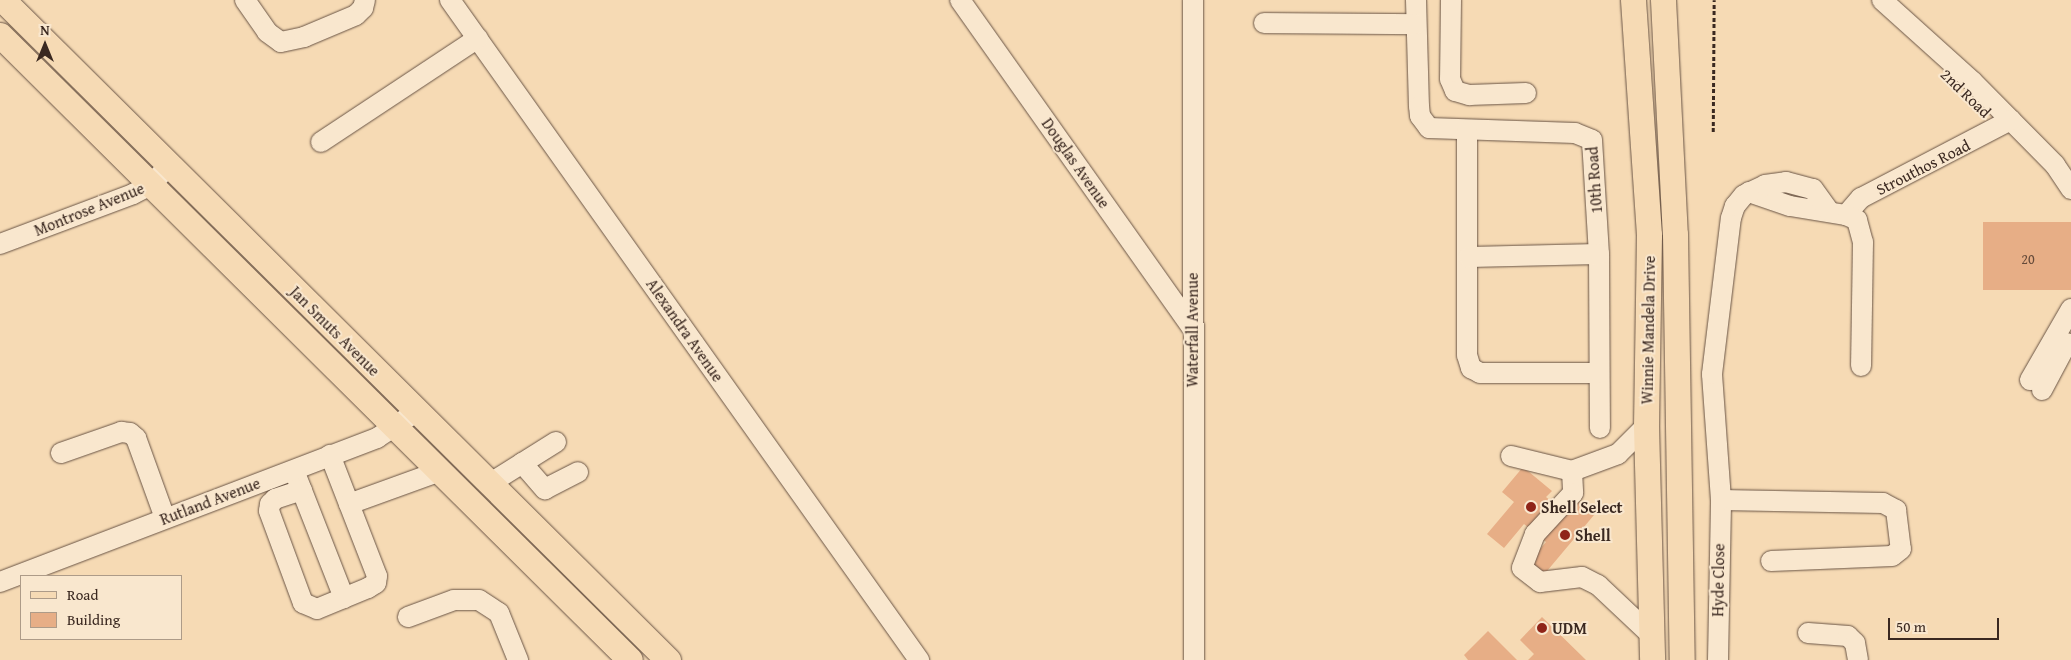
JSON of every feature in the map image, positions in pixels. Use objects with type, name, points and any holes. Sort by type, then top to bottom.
[{"type":"main road","name":"Jan Smuts Avenue","points":[[3,0],[170,164],[406,420],[440,471],[630,660]]},
{"type":"main road","name":"Winnie Mandela Drive","points":[[1633,0],[1649,235],[1646,426],[1652,660]]},
{"type":"main road","name":"Winnie Mandela Drive","points":[[1662,0],[1675,234],[1682,660]]},
{"type":"main road","name":"Jan Smuts Avenue","points":[[4,46],[151,185],[406,420],[489,484],[655,655]]},
{"type":"street","points":[[245,0],[272,37],[288,42],[356,15],[363,8],[365,0]]},
{"type":"street","name":"Alexandra Avenue","points":[[450,0],[919,660]]},
{"type":"street","name":"Douglas Avenue","points":[[960,0],[1192,326]]},
{"type":"street","name":"Waterfall Avenue","points":[[1193,0],[1194,660]]},
{"type":"street","name":"10th Road","points":[[1416,0],[1420,116],[1430,128],[1467,132],[1588,135],[1593,145],[1599,254],[1600,428]]},
{"type":"street","points":[[1451,0],[1450,79],[1455,91],[1469,95],[1526,93]]},
{"type":"street","name":"2nd Road","points":[[1871,0],[2006,123]]},
{"type":"street","name":"2nd Road","points":[[1882,0],[2006,123],[2049,174],[2068,185]]},
{"type":"street","points":[[1264,23],[1416,24]]},
{"type":"street","points":[[320,142],[478,38]]},
{"type":"street","name":"Strouthos Road","points":[[1837,213],[1860,198],[2006,123]]},
{"type":"street","points":[[1467,132],[1469,257],[1467,355],[1470,368],[1480,373],[1599,373]]},
{"type":"street","name":"Montrose Avenue","points":[[0,244],[151,185],[170,164]]},
{"type":"street","name":"Hyde Close","points":[[1718,660],[1721,500],[1719,458],[1712,400],[1717,324],[1731,218],[1739,200],[1749,192],[1776,183],[1798,183],[1813,189],[1837,213]]},
{"type":"street","points":[[1837,213],[1857,220],[1863,242],[1861,366]]},
{"type":"street","points":[[1469,257],[1599,254]]},
{"type":"street","points":[[2071,309],[2036,385],[2071,335]]},
{"type":"street","name":"Rutland Avenue","points":[[0,582],[377,438],[406,420]]},
{"type":"street","points":[[1511,456],[1572,471],[1618,454],[1646,426]]},
{"type":"street","points":[[61,452],[121,432],[130,433],[136,438],[166,518]]},
{"type":"street","points":[[489,484],[556,442]]},
{"type":"street","points":[[302,490],[275,500],[270,504],[269,512],[303,603],[317,608],[368,588],[376,583],[377,576],[330,456]]},
{"type":"street","points":[[522,463],[545,489],[578,472]]},
{"type":"street","points":[[294,469],[344,598]]},
{"type":"street","points":[[349,504],[440,471]]},
{"type":"street","points":[[1572,471],[1573,493],[1535,534],[1522,568],[1540,582],[1582,577],[1590,581],[1651,635]]},
{"type":"street","points":[[1721,500],[1883,503],[1896,510],[1901,549],[1892,556],[1771,561]]},
{"type":"street","points":[[408,617],[454,600],[479,600],[499,613],[518,660]]},
{"type":"street","points":[[1808,633],[1848,636],[1854,643],[1858,660]]},
{"type":"path","points":[[1713,132],[1714,0]]},
{"type":"building","points":[[1983,222],[2071,222],[2071,290],[1983,290]]},
{"type":"building","points":[[1523,467],[1552,491],[1546,497],[1568,515],[1579,502],[1594,515],[1542,577],[1527,565],[1546,542],[1524,524],[1504,548],[1487,534],[1514,502],[1502,492]]},
{"type":"building","name":"UDM","points":[[1542,617],[1586,660],[1528,660],[1534,654],[1520,640]]},
{"type":"building","name":"UDM","points":[[1488,631],[1517,660],[1468,660],[1464,655]]},
{"type":"place","name":"Shell Select","points":[[1531,507]]},
{"type":"place","name":"Shell","points":[[1565,535]]},
{"type":"place","name":"UDM","points":[[1542,628]]}]
